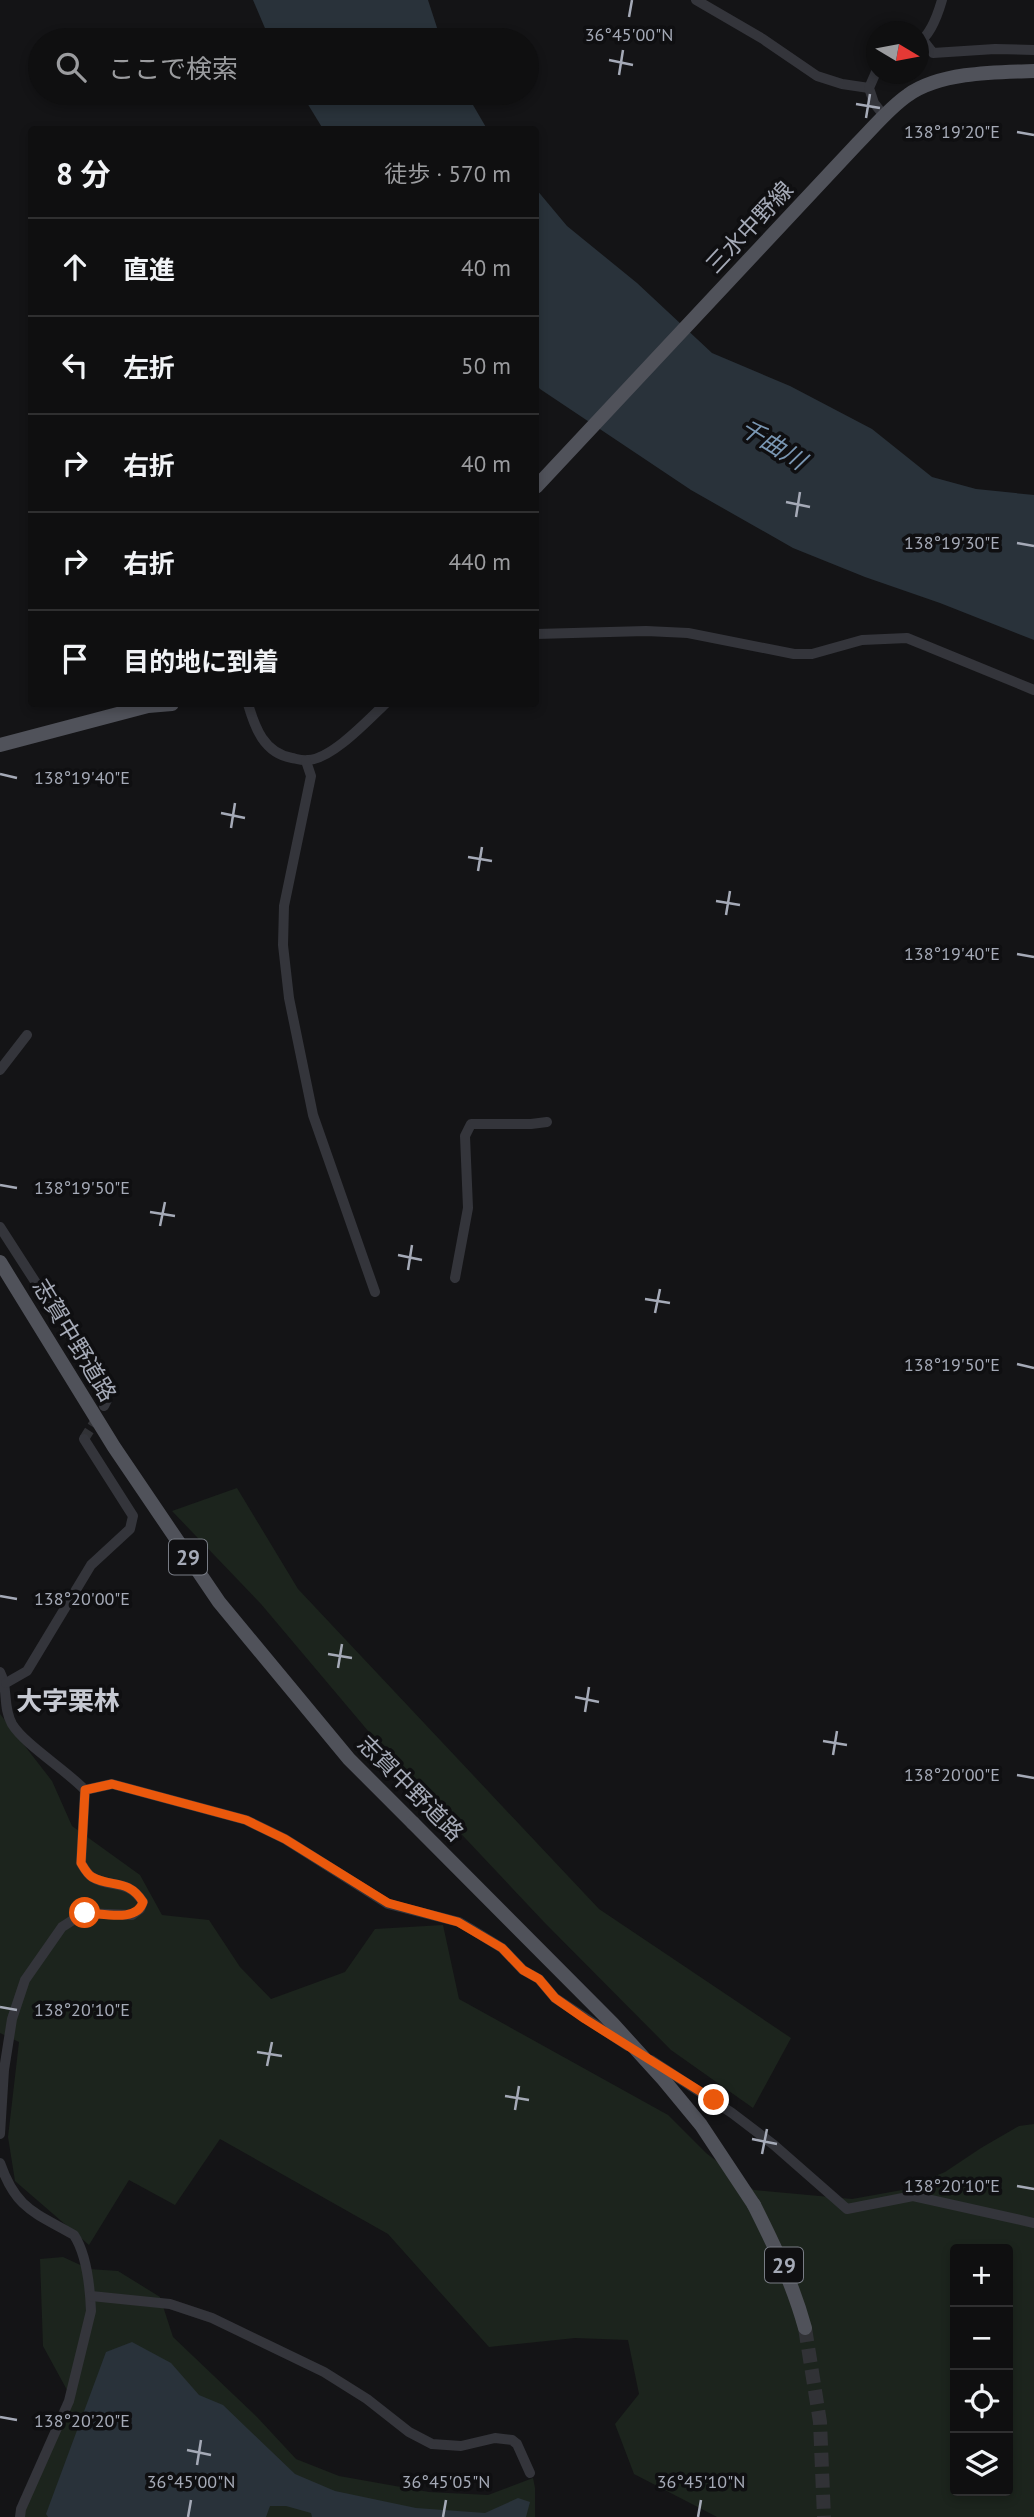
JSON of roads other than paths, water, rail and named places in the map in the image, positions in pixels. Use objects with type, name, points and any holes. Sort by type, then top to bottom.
[{"type":"main road","name":"三水中野線","points":[[539,484],[908,94],[951,78],[985,73],[1034,71]]},
{"type":"main road","points":[[0,745],[144,707]]},
{"type":"main road","name":"志賀中野道路","points":[[0,1262],[114,1447],[219,1602],[349,1759],[613,2024],[701,2125],[754,2205],[783,2263],[806,2328]]},
{"type":"street","points":[[696,0],[763,38],[817,76],[842,85],[869,88]]},
{"type":"street","points":[[929,29],[943,0]]},
{"type":"street","points":[[929,49],[933,53],[995,49],[1034,50]]},
{"type":"street","points":[[871,84],[869,88],[874,103],[885,117]]},
{"type":"street","points":[[539,634],[646,631],[688,633],[794,654],[812,653],[862,640],[907,638],[1034,690]]},
{"type":"street","points":[[249,707],[254,725],[268,748],[285,757],[306,761],[317,759],[353,736],[382,707]]},
{"type":"street","points":[[306,761],[311,776],[284,906],[283,945],[289,998],[313,1115],[375,1292]]},
{"type":"street","points":[[0,1070],[27,1035]]},
{"type":"street","points":[[455,1278],[468,1209],[465,1136],[471,1124],[531,1125],[547,1122]]},
{"type":"street","points":[[0,1227],[96,1376],[107,1400],[104,1406]]},
{"type":"street","points":[[6,1683],[27,1671],[91,1565],[130,1530],[133,1516],[85,1438]]},
{"type":"street","points":[[0,1672],[6,1683],[5,1704],[13,1725],[85,1790]]},
{"type":"street","points":[[85,1790],[112,1784],[246,1820],[285,1839],[388,1903],[458,1922],[502,1948],[523,1970],[539,1979],[555,1998],[585,2019],[723,2106],[847,2209],[913,2196],[1034,2223]]},
{"type":"street","points":[[0,2134],[4,2070],[12,2019],[25,1980],[62,1927],[85,1913],[132,1915],[141,1909],[143,1902],[138,1892],[128,1886],[94,1878],[81,1863],[85,1790]]},
{"type":"street","points":[[0,2163],[8,2185],[23,2206],[74,2235],[79,2243],[91,2296],[88,2325],[69,2401],[21,2509],[20,2517]]},
{"type":"street","points":[[91,2296],[170,2304],[212,2318],[324,2372],[432,2444],[461,2446],[495,2438],[512,2440],[517,2444],[530,2473]]},
{"type":"water","points":[[253,0],[428,0],[437,28],[265,28]]},
{"type":"water","points":[[308,105],[473,105],[485,126],[321,126]]},
{"type":"water","name":"千曲川","points":[[539,193],[567,226],[637,283],[712,353],[790,386],[872,429],[932,477],[976,489],[1034,495],[1034,640],[793,548],[691,490],[540,389]]},
{"type":"water","points":[[132,2342],[171,2363],[199,2395],[223,2405],[295,2474],[335,2491],[416,2508],[485,2513],[518,2498],[530,2502],[526,2517],[312,2517],[311,2513],[286,2506],[270,2506],[266,2517],[48,2517],[46,2514],[106,2352]]},
{"type":"tunnel","points":[[84,1439],[99,1415]]},
{"type":"tunnel","points":[[805,2328],[820,2422],[824,2517]]},
{"type":"district","name":"大字栗林","points":[[68,1700]]}]
